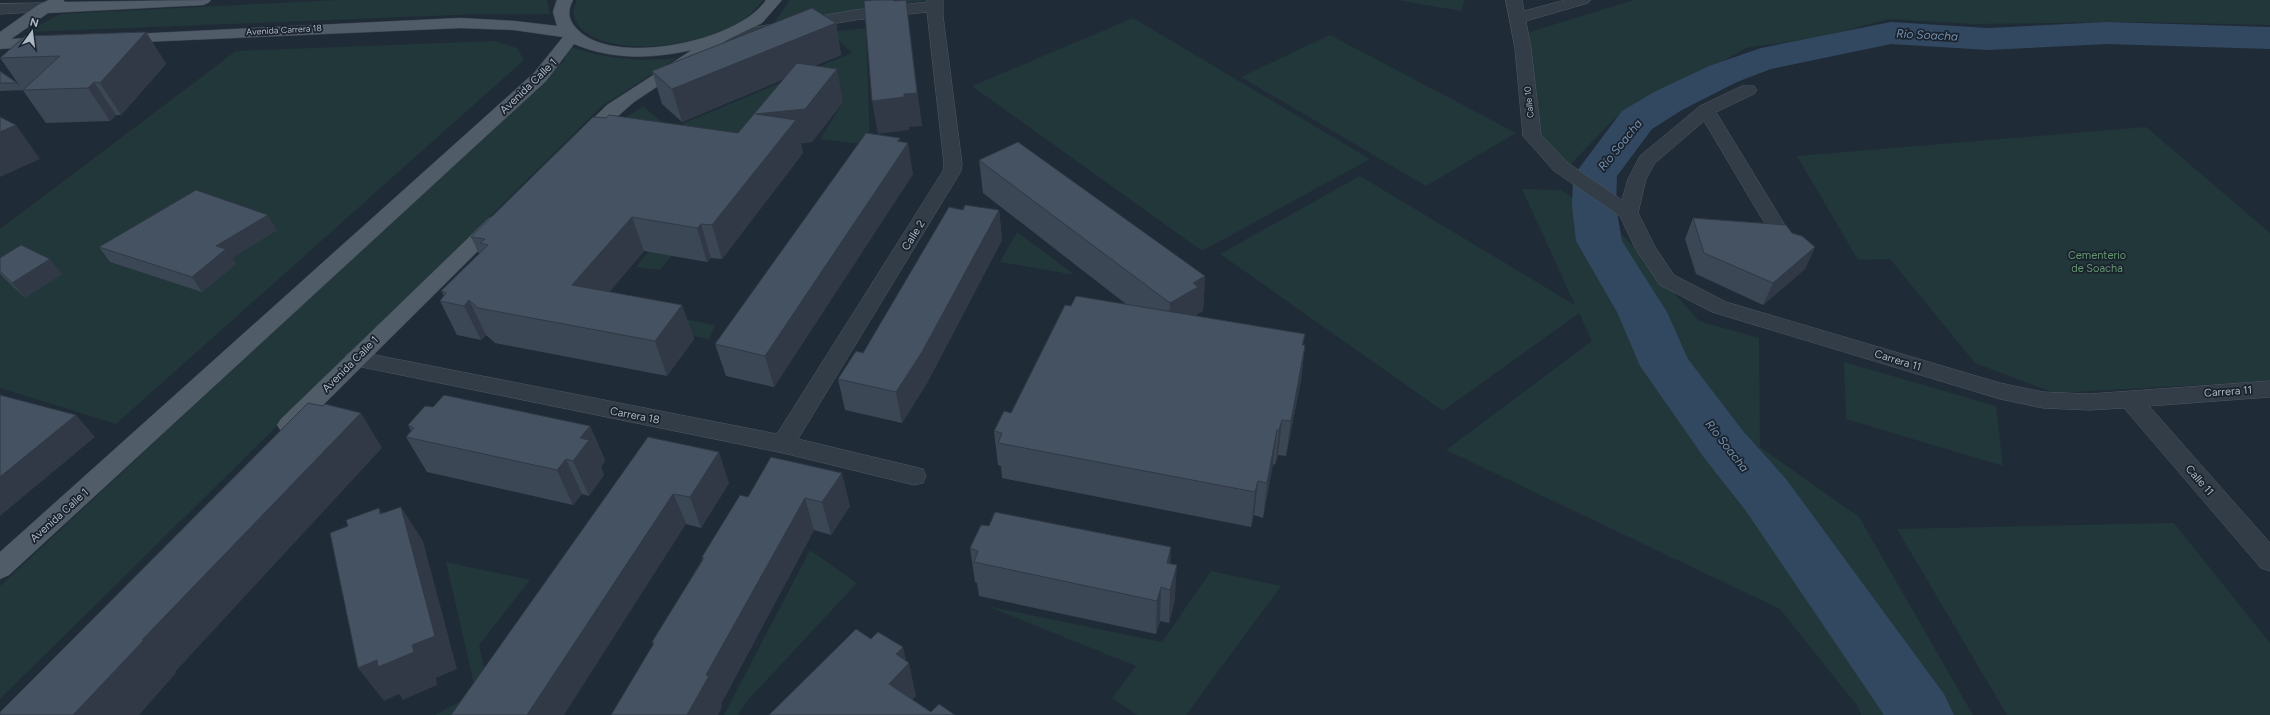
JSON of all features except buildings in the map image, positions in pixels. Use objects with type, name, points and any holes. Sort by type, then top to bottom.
[{"type":"main road","points":[[0,39],[44,8],[62,0]]},
{"type":"main road","points":[[44,8],[203,0]]},
{"type":"main road","points":[[565,0],[561,7],[560,19],[570,34]]},
{"type":"main road","points":[[567,153],[613,109],[723,38],[750,25],[767,11],[774,0]]},
{"type":"main road","name":"Avenida Carrera 18","points":[[103,39],[460,23],[524,26],[570,34],[592,46],[620,52],[687,48],[723,38]]},
{"type":"main road","name":"Avenida Calle 1","points":[[0,568],[540,77],[555,60],[570,34]]},
{"type":"main road","points":[[0,44],[63,41]]},
{"type":"main road","name":"Avenida Calle 1","points":[[277,438],[355,359],[509,209]]},
{"type":"street","name":"Calle 10","points":[[1514,0],[1523,49],[1532,136],[1561,167],[1622,208]]},
{"type":"street","points":[[1517,18],[1583,0]]},
{"type":"street","name":"Avenida Carrera 18","points":[[723,38],[855,14],[935,3]]},
{"type":"street","name":"Calle 2","points":[[783,444],[952,171],[953,164],[935,3]]},
{"type":"street","points":[[0,9],[44,8]]},
{"type":"street","points":[[1622,208],[1647,160],[1706,110],[1748,90]]},
{"type":"street","points":[[1706,110],[1790,250]]},
{"type":"street","name":"Carrera 11","points":[[1622,208],[1645,248],[1667,280],[1718,307],[2000,391],[2042,400],[2089,402],[2264,393]]},
{"type":"street","name":"Carrera 18","points":[[355,359],[783,444],[914,476]]},
{"type":"street","name":"Calle 11","points":[[2130,399],[2270,561]]},
{"type":"green space","points":[[337,0],[547,0],[550,14],[481,14],[26,32],[60,14]]},
{"type":"green space","points":[[577,0],[763,0],[747,17],[734,26],[720,32],[681,43],[643,46],[607,42],[592,36],[575,21],[574,8]]},
{"type":"green space","points":[[790,0],[927,0],[774,23]]},
{"type":"green space","points":[[1397,0],[1465,0],[1461,11]]},
{"type":"green space","points":[[1634,0],[2270,0],[2270,25],[2143,22],[1973,24],[1889,19],[1821,37],[1746,48],[1671,90],[1615,118],[1565,170],[1539,135],[1520,35]]},
{"type":"green space","points":[[1133,18],[1370,159],[1202,251],[972,86]]},
{"type":"green space","points":[[866,28],[870,145],[820,139],[844,101],[802,95],[660,270],[636,267],[721,162],[550,293],[715,325],[709,339],[472,295],[625,118],[643,106],[670,129],[852,53],[830,32]]},
{"type":"green space","points":[[1330,35],[1516,133],[1426,186],[1241,77]]},
{"type":"green space","points":[[495,41],[517,48],[524,60],[116,424],[0,388],[0,229],[236,51]]},
{"type":"green space","points":[[569,46],[609,57],[649,60],[677,58],[602,106],[0,699],[0,586],[564,61]]},
{"type":"green space","name":"Cementerio de Soacha","points":[[2146,127],[2270,233],[2270,381],[2055,393],[1975,363],[1890,259],[1858,260],[1797,156]]},
{"type":"green space","points":[[1360,176],[1575,305],[1522,189],[1561,190],[1610,221],[1699,321],[1759,338],[1760,447],[1859,517],[1973,715],[1861,715],[1858,707],[1780,609],[1446,450],[1592,341],[1579,313],[1443,411],[1220,254]]},
{"type":"green space","points":[[1017,232],[1075,275],[1000,262]]},
{"type":"green space","points":[[1844,362],[1996,406],[2003,466],[1846,419]]},
{"type":"green space","points":[[2174,523],[2270,643],[2270,715],[2007,715],[1897,529]]},
{"type":"green space","points":[[810,550],[857,583],[747,701],[738,715],[724,715]]},
{"type":"green space","points":[[446,562],[530,580],[479,645],[489,692],[473,715],[435,715],[476,693]]},
{"type":"green space","points":[[1211,571],[1281,586],[1186,715],[1137,715],[1112,698],[1136,666],[987,606],[1162,642]]},
{"type":"waterway","name":"Río Soacha","points":[[1921,715],[1766,495],[1724,445],[1666,366],[1642,312],[1599,241],[1594,206],[1595,176],[1637,120],[1668,101],[1723,74],[1761,60],[1891,33],[1988,39],[2107,33],[2270,38]]}]
